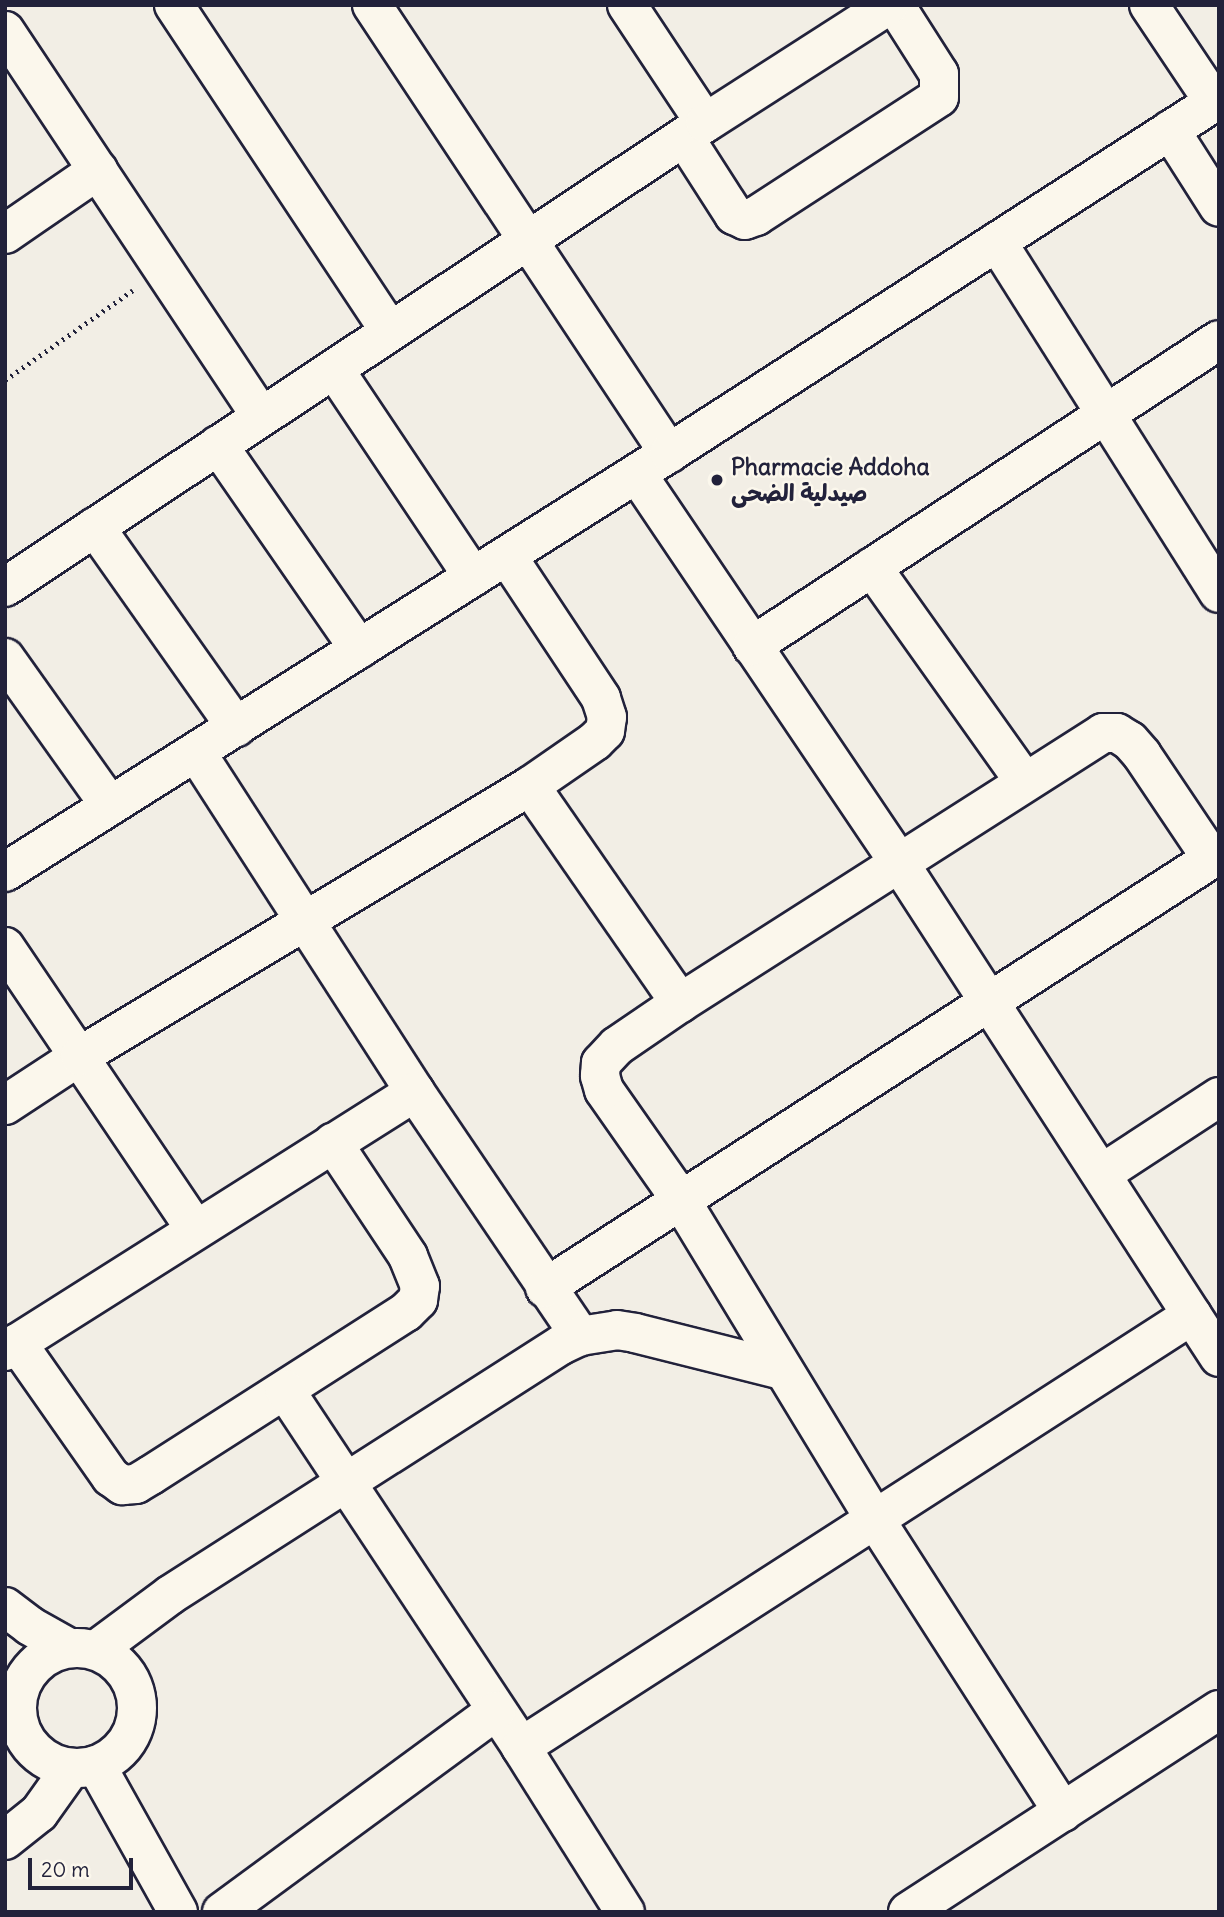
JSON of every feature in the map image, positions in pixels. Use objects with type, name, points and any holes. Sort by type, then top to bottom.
[{"type":"street","points":[[174,5],[390,331]]},
{"type":"street","points":[[372,5],[669,453]]},
{"type":"street","points":[[627,5],[694,130],[734,215],[745,220],[756,216],[939,97],[939,74],[895,5]]},
{"type":"street","points":[[5,587],[694,130],[889,5]]},
{"type":"street","points":[[5,872],[637,474],[1216,101],[1149,5]]},
{"type":"street","points":[[5,31],[261,417]]},
{"type":"street","points":[[1170,130],[1219,207]]},
{"type":"street","points":[[5,234],[98,170]]},
{"type":"street","points":[[997,242],[1219,593]]},
{"type":"street","points":[[752,646],[1219,340]]},
{"type":"street","points":[[334,369],[473,577]]},
{"type":"street","points":[[218,445],[359,649]]},
{"type":"street","points":[[637,474],[901,864],[1103,1173],[1219,1357]]},
{"type":"street","points":[[95,527],[236,727]]},
{"type":"street","points":[[5,1105],[80,1056],[530,786],[595,741],[605,731],[607,716],[601,698],[507,556]]},
{"type":"street","points":[[872,567],[1024,781]]},
{"type":"street","points":[[5,657],[110,806]]},
{"type":"street","points":[[545,1287],[681,1200],[990,1002],[1215,856],[1130,741],[1117,733],[1104,733],[1024,781],[901,864],[680,1003],[608,1053],[601,1063],[600,1076],[604,1090],[681,1200],[874,1518],[1063,1812]]},
{"type":"street","points":[[196,752],[415,1092],[580,1336]]},
{"type":"street","points":[[530,786],[680,1003]]},
{"type":"street","points":[[5,947],[195,1229]]},
{"type":"street","points":[[332,1143],[408,1256],[420,1286],[418,1300],[406,1312],[136,1484],[122,1485],[101,1466],[11,1347],[195,1229],[332,1143],[415,1092]]},
{"type":"street","points":[[1103,1173],[1219,1097]]},
{"type":"street","points":[[521,1747],[1192,1315]]},
{"type":"street","points":[[178,1912],[84,1767],[50,1762],[13,1736],[16,1709],[13,1683],[48,1655],[83,1649],[561,1345],[580,1336],[608,1331],[635,1333],[782,1370]]},
{"type":"street","points":[[285,1390],[521,1747],[625,1912]]},
{"type":"street","points":[[5,1607],[30,1626],[119,1664],[135,1690],[137,1721],[122,1749],[84,1767],[39,1813],[5,1840]]},
{"type":"street","points":[[908,1912],[1219,1710]]},
{"type":"street","points":[[222,1912],[496,1711]]},
{"type":"path","points":[[5,380],[163,269]]},
{"type":"place","name":"Pharmacie Addoha صيدلية الضحى","points":[[717,480]]}]
